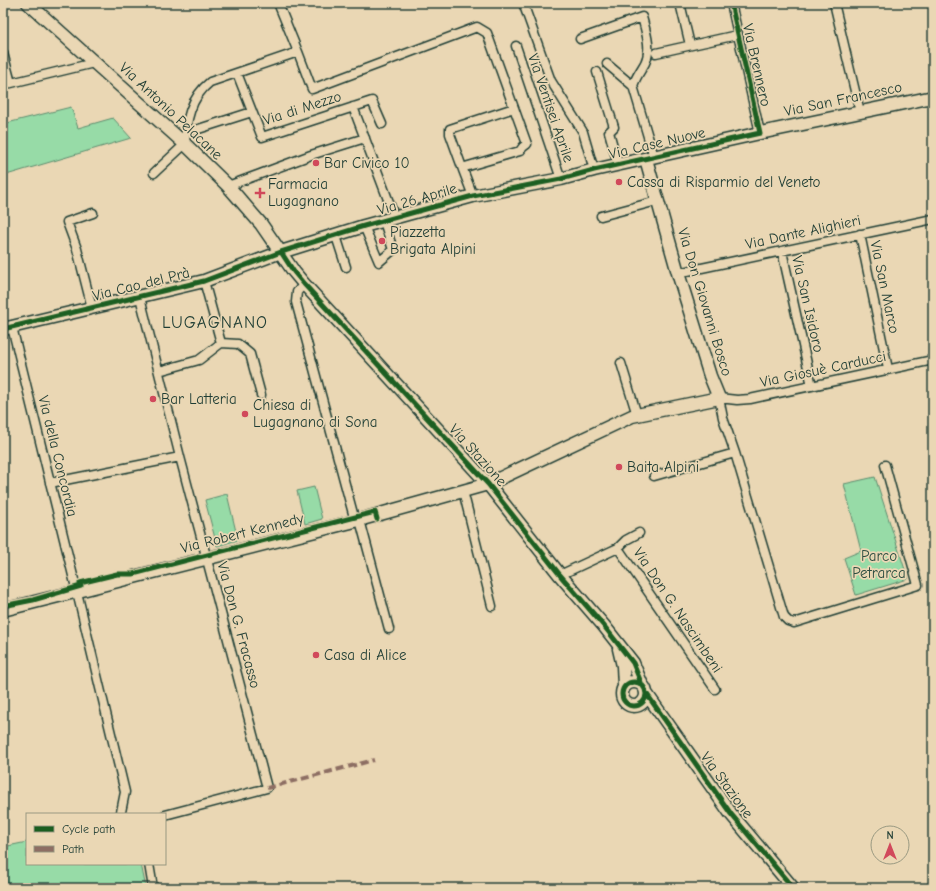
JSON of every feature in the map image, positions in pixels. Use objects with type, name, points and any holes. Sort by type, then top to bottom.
[{"type":"main road","name":"Via Antonio Pelacane","points":[[28,3],[94,63],[186,139],[261,224],[281,252]]},
{"type":"main road","name":"Via San Francesco","points":[[760,133],[933,97]]},
{"type":"main road","name":"Via Case Nuove","points":[[561,179],[618,164],[760,133]]},
{"type":"main road","name":"Via Don Giovanni Bosco","points":[[650,158],[657,201],[710,376],[719,398]]},
{"type":"main road","name":"Via 26 Aprile","points":[[281,252],[364,226],[473,196],[561,179]]},
{"type":"main road","name":"Via Cao del Prà","points":[[7,328],[204,281],[281,252]]},
{"type":"main road","name":"Via Stazione","points":[[281,252],[304,284],[488,484],[560,576],[604,626],[633,663],[644,689],[731,814],[793,888]]},
{"type":"main road","name":"Via Robert Kennedy","points":[[3,610],[358,521],[488,484],[625,419],[637,415],[719,398]]},
{"type":"main road","name":"Via Stazione","points":[[618,645],[623,666],[624,686],[621,695],[625,702],[628,705],[637,706],[650,713],[673,730]]},
{"type":"main road","points":[[624,686],[631,682],[639,682],[644,689],[644,701],[637,706]]},
{"type":"street","points":[[278,3],[312,89],[477,27],[487,33],[527,144],[520,151],[465,167],[463,170]]},
{"type":"street","points":[[523,3],[551,81],[583,132],[594,170]]},
{"type":"street","points":[[680,3],[690,45]]},
{"type":"street","name":"Via Brennero","points":[[730,3],[760,133]]},
{"type":"street","points":[[834,3],[860,112]]},
{"type":"street","points":[[580,39],[642,17],[649,51],[645,63],[636,76],[633,86],[650,158]]},
{"type":"street","points":[[656,53],[737,35]]},
{"type":"street","name":"Via Ventisei Aprile","points":[[516,46],[561,179]]},
{"type":"street","points":[[154,172],[186,139],[186,126],[193,103],[200,90],[210,82],[298,52]]},
{"type":"street","points":[[3,54],[7,84],[94,63]]},
{"type":"street","points":[[607,64],[633,86]]},
{"type":"street","name":"Via Case Nuove","points":[[597,72],[614,127],[609,132],[618,164]]},
{"type":"street","name":"Via di Mezzo","points":[[237,73],[262,138],[372,101],[382,124]]},
{"type":"street","name":"Via di Mezzo","points":[[353,107],[365,138],[390,219]]},
{"type":"street","points":[[473,196],[450,134],[450,129],[514,108]]},
{"type":"street","name":"Via di Mezzo","points":[[186,139],[252,112]]},
{"type":"street","points":[[228,186],[311,155],[365,138]]},
{"type":"street","points":[[602,216],[657,201]]},
{"type":"street","points":[[92,308],[77,249],[67,222],[93,213]]},
{"type":"street","points":[[364,226],[378,262],[393,250],[390,219]]},
{"type":"street","name":"Via Dante Alighieri","points":[[678,273],[933,219]]},
{"type":"street","name":"Via San Marco","points":[[860,234],[888,369]]},
{"type":"street","points":[[336,236],[346,267]]},
{"type":"street","name":"Via San Isidoro","points":[[782,251],[812,386]]},
{"type":"street","points":[[204,281],[221,343]]},
{"type":"street","points":[[304,284],[297,292],[296,302],[389,629]]},
{"type":"street","name":"Via Don G. Fracasso","points":[[140,297],[180,457],[267,788],[166,815]]},
{"type":"street","name":"Via della Concordia","points":[[7,328],[50,483],[77,592],[124,792],[121,812]]},
{"type":"street","points":[[159,371],[199,360],[221,343],[238,344],[250,354],[261,395]]},
{"type":"street","name":"Via Giosuè Carducci","points":[[719,398],[737,400],[750,398],[933,360]]},
{"type":"street","points":[[621,363],[637,415]]},
{"type":"street","name":"Via Don Giovanni Bosco","points":[[719,398],[723,418],[735,453],[784,617],[788,621],[794,623],[918,586],[885,465]]},
{"type":"street","points":[[654,476],[735,453]]},
{"type":"street","points":[[50,483],[180,457]]},
{"type":"street","points":[[463,491],[492,606]]},
{"type":"street","name":"Via Don G. Nascimbeni","points":[[560,576],[618,548],[626,540],[639,534]]},
{"type":"street","name":"Via Don G. Nascimbeni","points":[[618,548],[715,689]]},
{"type":"street","points":[[148,865],[153,888]]},
{"type":"green space","points":[[71,107],[78,128],[113,118],[131,138],[3,176],[3,124]]},
{"type":"green space","name":"Parco Petrarca","points":[[875,477],[908,579],[856,595],[844,558],[861,551],[844,484]]},
{"type":"green space","points":[[314,487],[322,519],[305,524],[297,491]]},
{"type":"green space","points":[[227,494],[238,540],[217,546],[205,500]]},
{"type":"green space","points":[[26,842],[26,865],[141,865],[146,888],[8,888],[3,860],[3,847]]},
{"type":"marked path","points":[[267,788],[374,760]]},
{"type":"cycle path","points":[[3,329],[204,281],[281,252],[364,226],[473,196],[561,179],[594,170],[760,133],[731,3]]},
{"type":"cycle path","points":[[281,252],[304,284],[488,484],[560,575],[604,626],[633,663],[642,685]]},
{"type":"cycle path","points":[[3,606],[33,600],[81,586],[80,583],[117,574],[133,574],[375,512],[377,519]]},
{"type":"cycle path","points":[[634,682],[643,685],[646,694],[643,703],[634,706],[625,703],[622,694],[625,685],[634,682]]},
{"type":"cycle path","points":[[646,693],[731,814],[793,888]]},
{"type":"place","name":"Bar Civico 10","points":[[316,163]]},
{"type":"place","name":"Cassa di Risparmio del Veneto","points":[[619,182]]},
{"type":"place","name":"Farmacia Lugagnano","points":[[260,193]]},
{"type":"place","name":"Piazzetta Brigata Alpini","points":[[382,241]]},
{"type":"place","name":"Bar Latteria","points":[[153,399]]},
{"type":"place","name":"Chiesa di Lugagnano di Sona","points":[[245,414]]},
{"type":"place","name":"Baita Alpini","points":[[619,467]]},
{"type":"place","name":"Casa di Alice","points":[[316,655]]},
{"type":"district","name":"LUGAGNANO","points":[[215,322]]}]
